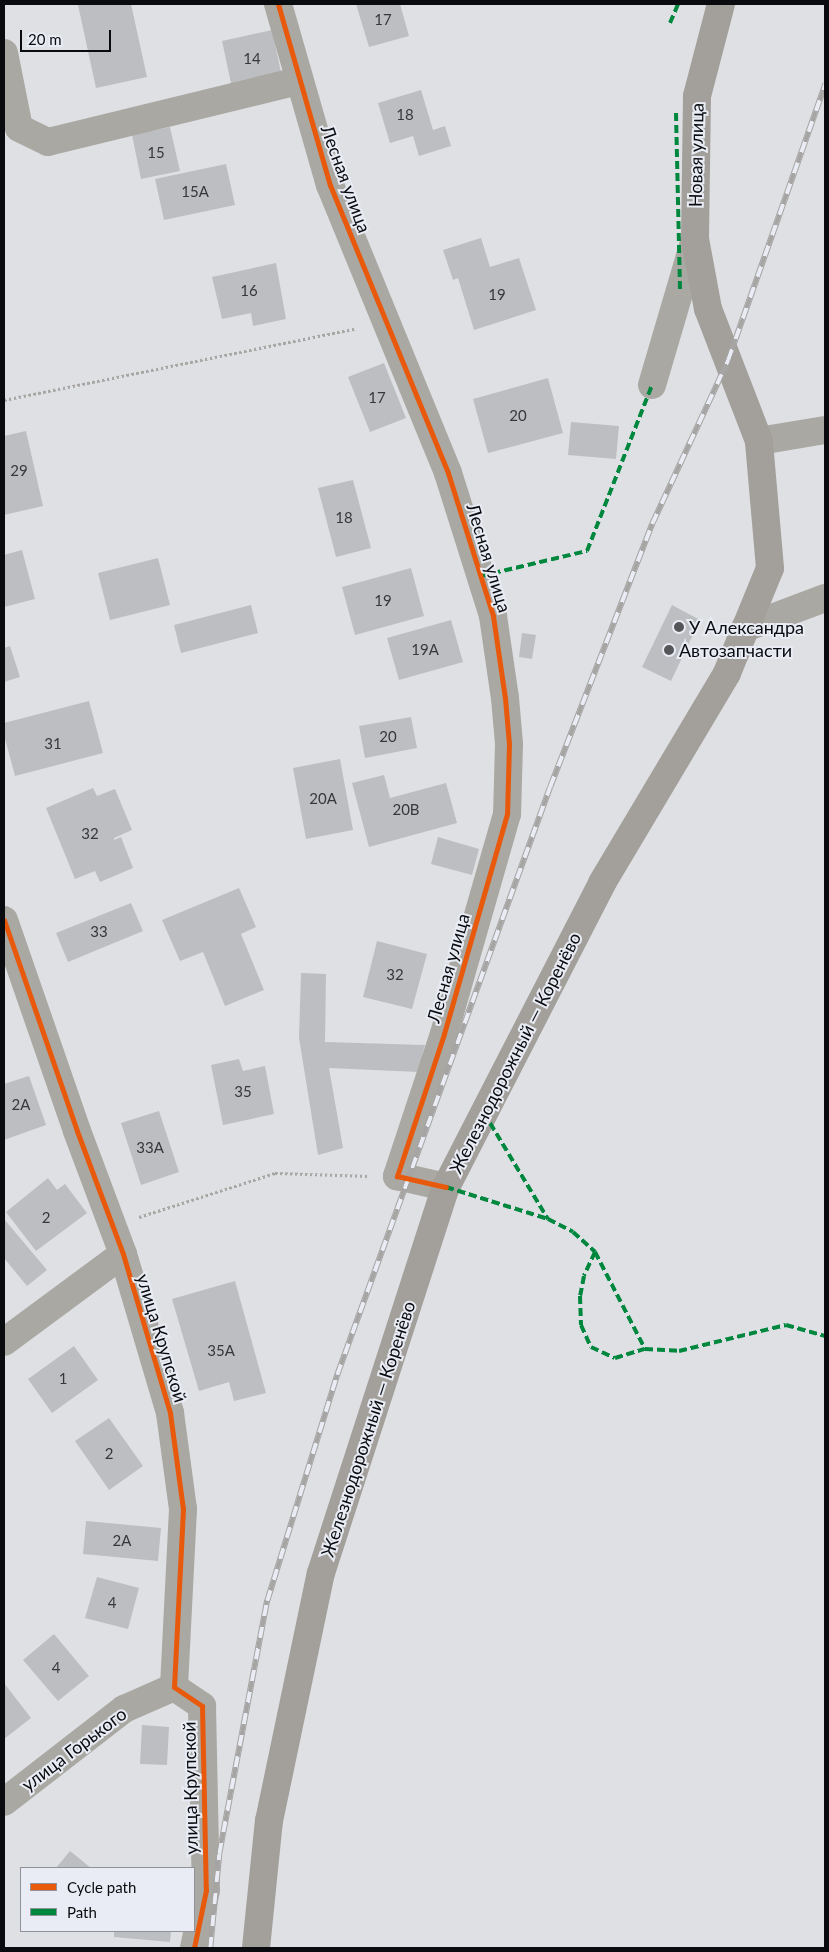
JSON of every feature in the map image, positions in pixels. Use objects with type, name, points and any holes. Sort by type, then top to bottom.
[{"type":"main road","name":"Новая улица","points":[[708,309],[695,239],[697,96],[721,4]]},
{"type":"main road","name":"Железнодорожный — Коренёво","points":[[256,1948],[269,1821],[321,1573],[446,1187],[602,883],[726,673],[770,568],[759,441],[708,309]]},
{"type":"street","name":"Лесная улица","points":[[278,4],[330,185],[448,473],[493,616],[509,744],[507,814],[444,1034],[397,1176]]},
{"type":"street","points":[[4,54],[19,128],[48,142],[299,81]]},
{"type":"street","points":[[652,385],[695,239]]},
{"type":"street","points":[[759,441],[825,430]]},
{"type":"street","points":[[745,628],[825,598]]},
{"type":"street","name":"улица Крупской","points":[[4,920],[123,1254],[170,1413],[183,1509],[174,1687],[202,1706],[206,1890],[194,1948]]},
{"type":"street","points":[[397,1176],[446,1187]]},
{"type":"street","points":[[4,1342],[123,1254]]},
{"type":"street","name":"улица Горького","points":[[4,1802],[124,1709],[174,1687]]},
{"type":"path","points":[[4,400],[387,322]]},
{"type":"path","points":[[112,1226],[275,1173],[397,1176]]},
{"type":"building","points":[[131,4],[147,77],[96,88],[78,5]]},
{"type":"building","points":[[356,4],[400,4],[409,36],[369,47]]},
{"type":"building","points":[[272,30],[282,77],[232,88],[222,41]]},
{"type":"building","points":[[421,90],[433,130],[445,126],[451,146],[419,156],[413,136],[390,143],[378,103]]},
{"type":"building","points":[[170,127],[180,171],[141,179],[132,135]]},
{"type":"building","points":[[226,164],[235,205],[164,220],[155,179]]},
{"type":"building","points":[[481,238],[490,267],[519,258],[536,310],[474,330],[458,278],[453,280],[443,250]]},
{"type":"building","points":[[276,263],[286,319],[253,326],[251,313],[222,319],[212,277]]},
{"type":"building","points":[[384,363],[406,418],[370,432],[348,377]]},
{"type":"building","points":[[548,378],[563,433],[488,453],[473,399]]},
{"type":"building","points":[[571,422],[619,426],[616,459],[568,455]]},
{"type":"building","points":[[26,431],[43,506],[4,515],[4,436]]},
{"type":"building","points":[[353,480],[371,548],[336,557],[318,488]]},
{"type":"building","points":[[22,550],[35,599],[4,607],[4,555]]},
{"type":"building","points":[[158,558],[170,605],[110,620],[98,573]]},
{"type":"building","points":[[411,568],[424,616],[355,635],[342,587]]},
{"type":"building","points":[[251,605],[258,633],[181,653],[174,625]]},
{"type":"building","points":[[672,605],[700,620],[671,681],[642,667]]},
{"type":"building","points":[[451,620],[463,662],[399,680],[387,638]]},
{"type":"building","points":[[522,633],[536,635],[532,659],[519,657]]},
{"type":"building","points":[[10,646],[20,677],[4,682],[4,648]]},
{"type":"building","points":[[89,701],[103,753],[15,776],[4,735],[4,723]]},
{"type":"building","points":[[411,717],[417,748],[365,758],[359,726]]},
{"type":"building","points":[[340,759],[353,830],[306,839],[293,768]]},
{"type":"building","points":[[384,775],[390,798],[446,783],[457,823],[369,847],[352,783]]},
{"type":"building","points":[[93,788],[97,796],[115,789],[132,830],[114,838],[114,840],[121,837],[133,868],[100,882],[95,871],[75,879],[46,808]]},
{"type":"building","points":[[438,837],[479,849],[472,875],[431,864]]},
{"type":"building","points":[[239,888],[256,927],[241,934],[264,990],[225,1006],[203,952],[180,961],[162,920]]},
{"type":"building","points":[[131,903],[143,931],[68,962],[56,933]]},
{"type":"building","points":[[377,941],[427,954],[412,1009],[363,997]]},
{"type":"building","points":[[301,973],[326,974],[325,1042],[425,1045],[418,1072],[329,1068],[343,1148],[318,1155],[299,1038]]},
{"type":"building","points":[[239,1059],[243,1071],[265,1066],[274,1114],[223,1125],[211,1065]]},
{"type":"building","points":[[29,1076],[46,1125],[4,1140],[4,1084]]},
{"type":"building","points":[[159,1111],[179,1172],[141,1185],[121,1123]]},
{"type":"building","points":[[48,1178],[57,1190],[65,1184],[87,1213],[36,1251],[6,1212]]},
{"type":"building","points":[[4,1219],[47,1270],[27,1286],[4,1258]]},
{"type":"building","points":[[235,1281],[266,1393],[234,1401],[229,1382],[199,1391],[172,1299]]},
{"type":"building","points":[[74,1346],[98,1380],[52,1413],[28,1379]]},
{"type":"building","points":[[109,1418],[143,1466],[109,1490],[75,1441]]},
{"type":"building","points":[[86,1521],[161,1528],[158,1561],[83,1554]]},
{"type":"building","points":[[97,1577],[139,1588],[128,1629],[85,1618]]},
{"type":"building","points":[[54,1634],[89,1676],[58,1701],[23,1660]]},
{"type":"building","points":[[4,1683],[31,1718],[4,1739]]},
{"type":"building","points":[[142,1725],[169,1727],[167,1765],[140,1764]]},
{"type":"building","points":[[70,1851],[90,1867],[57,1867]]},
{"type":"building","points":[[114,1932],[171,1932],[170,1942],[114,1937]]},
{"type":"railway","points":[[210,1948],[219,1854],[267,1601],[337,1375],[550,787],[652,524],[728,360],[825,84]]},
{"type":"marked path","points":[[670,23],[678,4]]},
{"type":"marked path","points":[[676,113],[680,289]]},
{"type":"marked path","points":[[481,576],[587,551],[652,385]]},
{"type":"marked path","points":[[484,1113],[548,1219]]},
{"type":"marked path","points":[[446,1187],[548,1219],[573,1232],[595,1252],[645,1349],[679,1351],[786,1325],[825,1336]]},
{"type":"marked path","points":[[595,1252],[584,1276],[580,1296],[581,1325],[591,1347],[615,1358],[645,1349]]},
{"type":"cycle path","points":[[278,4],[330,185],[448,473],[493,616],[505,698],[509,744],[507,814],[444,1034],[397,1176],[446,1187]]},
{"type":"cycle path","points":[[4,920],[77,1131],[123,1254],[170,1413],[183,1509],[174,1687],[202,1706],[206,1890],[194,1948]]},
{"type":"place","name":"У Александра","points":[[679,627]]},
{"type":"place","name":"Автозапчасти","points":[[669,650]]}]
